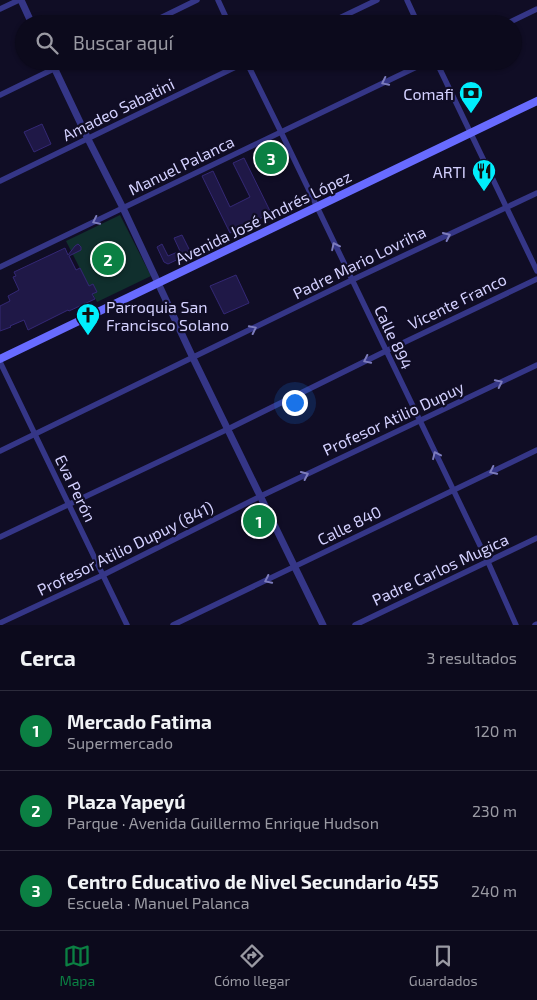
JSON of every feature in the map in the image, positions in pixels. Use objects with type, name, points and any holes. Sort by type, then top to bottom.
[{"type":"main road","name":"Avenida José Andrés López","points":[[0,360],[537,101]]},
{"type":"street","points":[[0,10],[20,0],[28,15]]},
{"type":"street","points":[[166,15],[197,0]]},
{"type":"street","points":[[218,0],[224,15]]},
{"type":"street","points":[[346,15],[377,0]]},
{"type":"street","points":[[407,0],[414,15]]},
{"type":"street","points":[[522,16],[537,9]]},
{"type":"street","points":[[0,95],[52,70]]},
{"type":"street","points":[[54,70],[123,208],[193,358],[296,566],[323,625]]},
{"type":"street","name":"Amadeo Sabatini","points":[[0,181],[230,70]]},
{"type":"street","name":"Calle 894","points":[[251,70],[452,491],[488,562],[516,625]]},
{"type":"street","name":"Manuel Palanca","points":[[0,267],[410,70]]},
{"type":"street","points":[[440,70],[537,272]]},
{"type":"street","name":"Padre Mario Lovriha","points":[[0,451],[352,280],[537,193]]},
{"type":"street","name":"Vicente Franco","points":[[0,537],[537,278]]},
{"type":"street","name":"Eva Perón","points":[[0,360],[127,625]]},
{"type":"street","name":"Profesor Atilio Dupuy","points":[[261,496],[537,365]]},
{"type":"street","name":"Calle 840","points":[[173,625],[537,450]]},
{"type":"street","name":"Profesor Atilio Dupuy (841)","points":[[0,624],[261,496]]},
{"type":"street","name":"Padre Carlos Mugica","points":[[355,625],[537,538]]},
{"type":"green space","points":[[120,215],[151,276],[97,302],[66,241]]},
{"type":"building","points":[[42,124],[51,144],[34,152],[24,132]]},
{"type":"building","points":[[244,158],[271,213],[230,233],[202,176],[213,171],[230,207],[250,197],[233,163]]},
{"type":"building","points":[[182,235],[191,253],[168,264],[164,262],[157,247],[162,244],[168,256],[180,251],[174,238]]},
{"type":"building","points":[[78,244],[81,250],[69,256],[76,270],[80,268],[89,286],[93,284],[97,292],[92,294],[95,299],[28,330],[24,320],[0,331],[0,306],[10,301],[8,296],[19,290],[13,277],[16,276],[14,272],[65,248],[68,255]]},
{"type":"building","points":[[236,275],[249,303],[224,314],[210,286]]},
{"type":"place","name":"Comafi","points":[[471,114]]},
{"type":"place","name":"Centro Educativo de Nivel Secundario 455","points":[[271,158]]},
{"type":"place","name":"ARTI","points":[[484,192]]},
{"type":"place","name":"Plaza Yapeyú","points":[[108,259]]},
{"type":"place","name":"Parroquia San Francisco Solano","points":[[88,336]]},
{"type":"place","name":"Mercado Fatima","points":[[259,521]]}]
